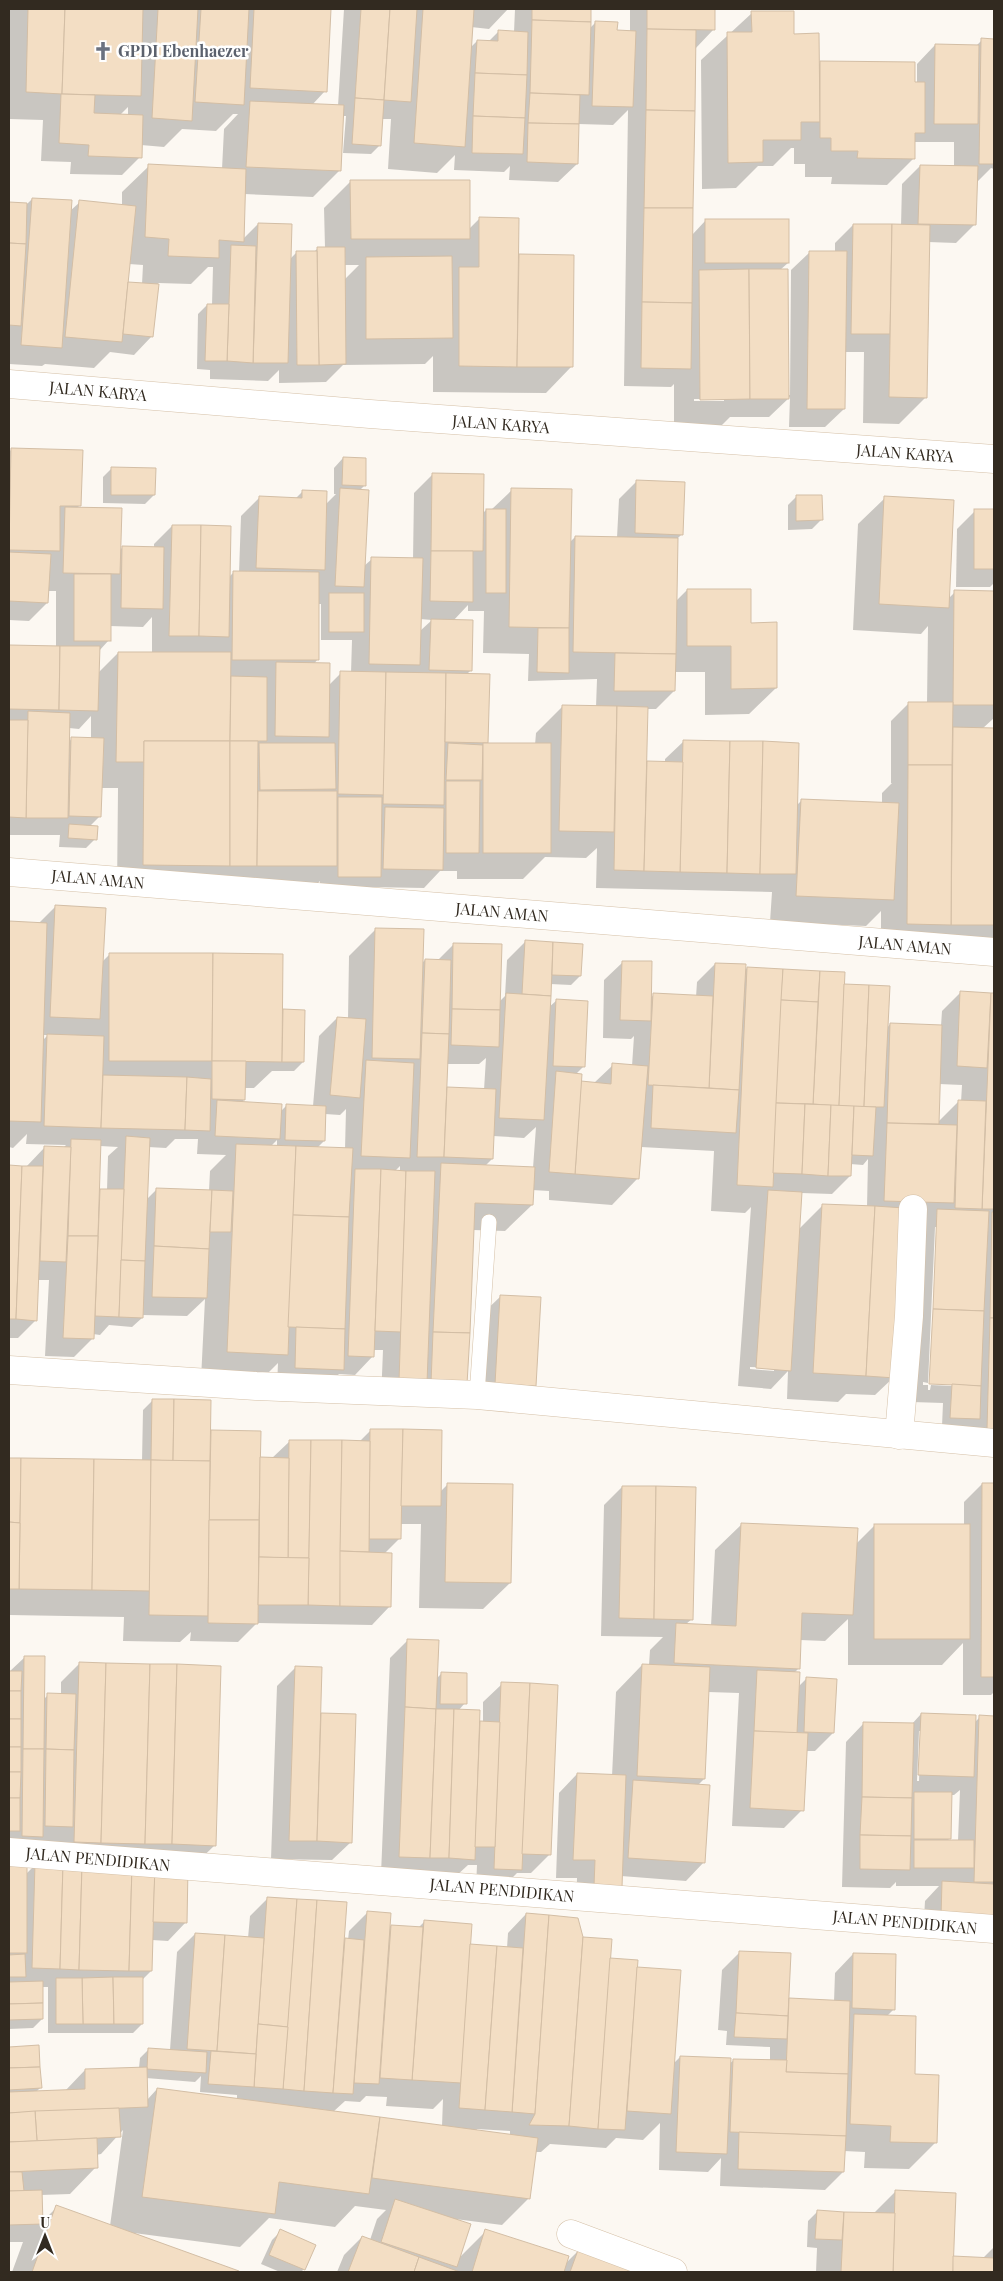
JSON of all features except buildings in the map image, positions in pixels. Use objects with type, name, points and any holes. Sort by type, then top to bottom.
[{"type":"street","name":"JALAN KARYA","points":[[9,384],[370,414],[994,459]]},
{"type":"street","name":"JALAN AMAN","points":[[9,872],[994,952]]},
{"type":"street","points":[[899,1435],[909,1316],[913,1209]]},
{"type":"street","points":[[9,1370],[256,1386],[477,1395],[994,1443]]},
{"type":"street","name":"JALAN PENDIDIKAN","points":[[9,1852],[994,1929]]},
{"type":"street","points":[[571,2234],[673,2272]]},
{"type":"lane","points":[[477,1395],[489,1222]]},
{"type":"place","name":"GPDI Ebenhaezer","points":[[103,51]]}]
